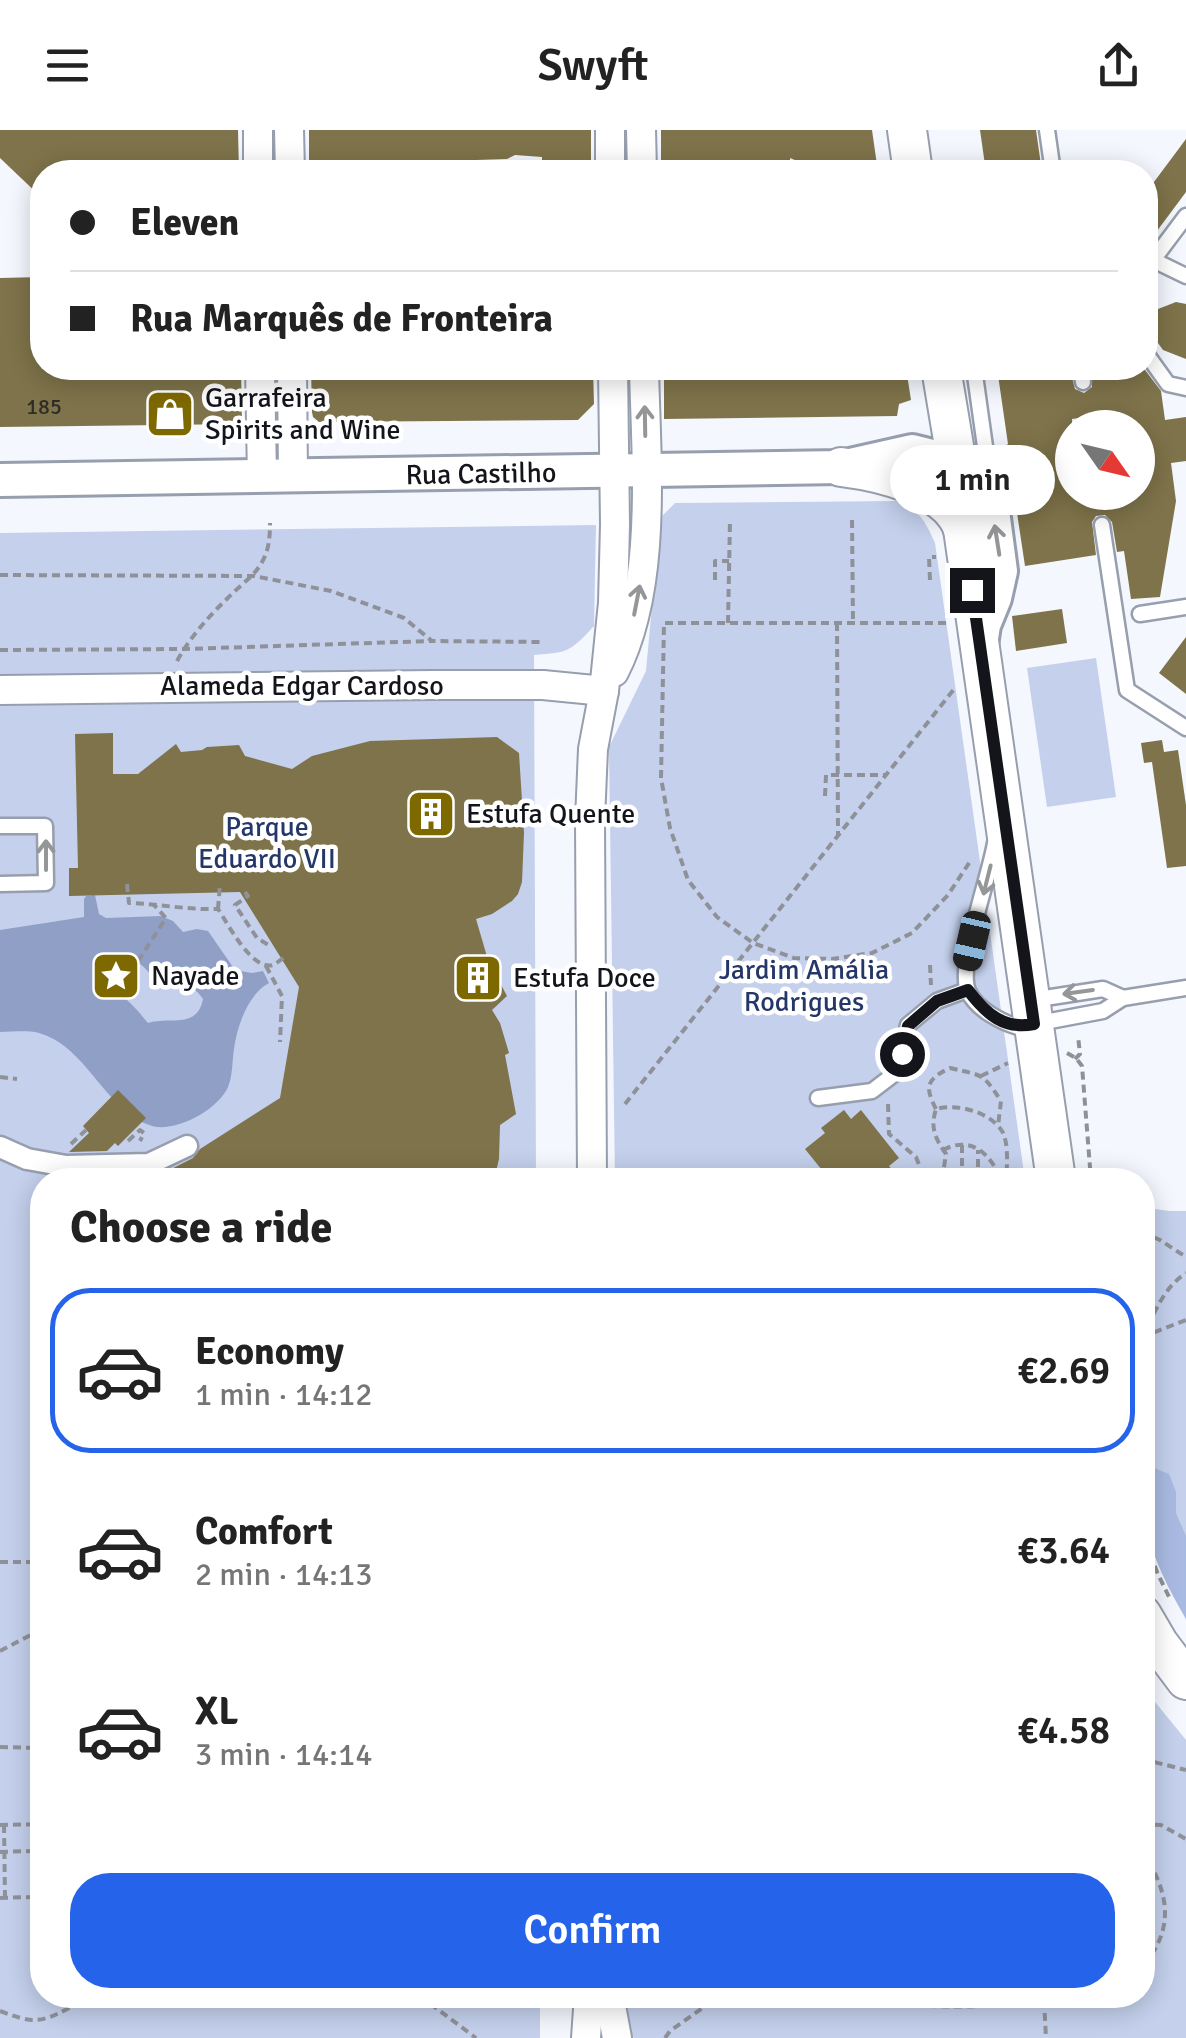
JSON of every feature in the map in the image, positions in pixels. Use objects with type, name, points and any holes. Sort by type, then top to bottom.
[{"type":"main road","points":[[907,130],[911,160]]},
{"type":"main road","points":[[942,381],[957,464],[1054,1168]]},
{"type":"main road","points":[[841,467],[908,484],[934,495],[956,513],[963,529]]},
{"type":"main road","points":[[1156,1608],[1159,1644],[1186,1680]]},
{"type":"street","points":[[258,130],[258,160]]},
{"type":"street","points":[[290,130],[290,160]]},
{"type":"street","points":[[610,130],[610,160]]},
{"type":"street","points":[[642,130],[642,160]]},
{"type":"street","points":[[262,380],[278,476]]},
{"type":"street","points":[[278,476],[290,380]]},
{"type":"street","points":[[615,380],[630,472]]},
{"type":"street","points":[[592,1168],[593,749],[604,692],[643,380]]},
{"type":"street","points":[[905,452],[938,423],[942,381]]},
{"type":"street","name":"Rua Castilho","points":[[0,480],[841,467],[905,452],[920,452],[957,464]]},
{"type":"street","points":[[957,464],[982,475],[988,484],[1001,571],[984,624],[981,650]]},
{"type":"street","name":"Alameda Edgar Cardoso","points":[[0,690],[524,685],[604,692]]},
{"type":"street","points":[[0,1147],[26,1159],[66,1166],[149,1164],[187,1146]]},
{"type":"street","points":[[586,2038],[588,2008]]},
{"type":"street","points":[[611,2008],[617,2038]]},
{"type":"lane","points":[[1047,130],[1051,160]]},
{"type":"lane","points":[[1158,251],[1186,216]]},
{"type":"lane","points":[[1158,265],[1186,276]]},
{"type":"lane","points":[[1158,370],[1168,384],[1186,388]]},
{"type":"lane","points":[[976,380],[991,495]]},
{"type":"lane","points":[[1102,525],[1127,690],[1186,728]]},
{"type":"lane","points":[[1140,614],[1186,607]]},
{"type":"lane","points":[[1000,784],[994,854],[966,969],[968,990],[980,1007],[1018,1027],[1033,1012],[1104,989],[1123,998]]},
{"type":"lane","points":[[0,826],[46,826],[46,883],[0,884]]},
{"type":"lane","points":[[1033,1012],[1103,1011],[1123,998],[1186,988]]},
{"type":"lane","points":[[818,1098],[872,1092],[893,1075],[908,1026],[937,1001],[968,990]]},
{"type":"path","points":[[728,623],[730,520]]},
{"type":"path","points":[[852,520],[853,623]]},
{"type":"path","points":[[163,687],[184,649],[214,612],[254,576],[270,542],[270,523]]},
{"type":"path","points":[[715,580],[715,560],[729,560]]},
{"type":"path","points":[[929,561],[930,580]]},
{"type":"path","points":[[0,575],[254,576],[331,591],[404,618],[432,642]]},
{"type":"path","points":[[951,622],[664,623],[661,778],[670,828],[688,880],[717,917],[753,943],[794,958],[872,954],[912,933],[948,895],[972,858]]},
{"type":"path","points":[[838,623],[838,836]]},
{"type":"path","points":[[0,650],[544,642]]},
{"type":"path","points":[[625,1104],[960,686]]},
{"type":"path","points":[[826,796],[826,775],[886,775]]},
{"type":"path","points":[[127,884],[129,903],[188,910],[218,909]]},
{"type":"path","points":[[220,884],[218,909],[254,962],[274,965],[286,956]]},
{"type":"path","points":[[245,892],[248,896],[235,904],[256,938],[270,946]]},
{"type":"path","points":[[138,961],[166,918],[153,904]]},
{"type":"path","points":[[930,965],[931,984]]},
{"type":"path","points":[[266,966],[282,996],[280,1042]]},
{"type":"path","points":[[1073,1061],[1080,1054],[1078,1030]]},
{"type":"path","points":[[981,1076],[1013,1061]]},
{"type":"path","points":[[944,1168],[946,1154],[934,1137],[932,1122],[936,1109],[929,1095],[934,1076],[950,1068],[985,1078],[1001,1101],[998,1126]]},
{"type":"path","points":[[0,1078],[17,1080]]},
{"type":"path","points":[[880,1086],[888,1100],[888,1134],[904,1144],[920,1168]]},
{"type":"path","points":[[936,1109],[945,1106],[978,1112],[998,1126],[1005,1136],[1004,1168]]},
{"type":"path","points":[[943,1150],[954,1144],[971,1144],[997,1168]]},
{"type":"path","points":[[962,1145],[962,1168]]},
{"type":"path","points":[[978,1150],[978,1168]]},
{"type":"path","points":[[1155,1238],[1186,1257]]},
{"type":"path","points":[[1155,1312],[1166,1290],[1186,1273]]},
{"type":"path","points":[[1155,1332],[1186,1320]]},
{"type":"path","points":[[0,1562],[30,1562]]},
{"type":"path","points":[[1155,1566],[1156,1608]]},
{"type":"path","points":[[0,1651],[30,1635]]},
{"type":"path","points":[[0,1747],[30,1748]]},
{"type":"path","points":[[1155,1762],[1186,1770]]},
{"type":"path","points":[[30,1824],[2,1825],[3,1898],[30,1897]]},
{"type":"path","points":[[1155,1825],[1186,1839]]},
{"type":"path","points":[[2,1852],[30,1852]]},
{"type":"path","points":[[1155,1877],[1165,1897],[1164,1924],[1155,1951]]},
{"type":"path","points":[[0,2012],[22,2019],[46,2020],[69,2008]]},
{"type":"path","points":[[436,2008],[476,2038]]},
{"type":"path","points":[[665,2038],[670,2030],[702,2008]]},
{"type":"path","points":[[1044,2008],[1046,2038]]},
{"type":"green space","name":"Jardim Amália Rodrigues","points":[[897,501],[911,508],[928,528],[935,543],[1023,1168],[615,1168],[609,747],[646,671],[660,518],[675,503]]},
{"type":"green space","name":"Parque Eduardo VII","points":[[596,525],[594,626],[567,650],[534,655],[536,1168],[30,1168],[30,2008],[540,2008],[540,2038],[0,2038],[0,533]]},
{"type":"green space","points":[[1096,658],[1116,797],[1047,807],[1027,668]]},
{"type":"green space","points":[[1155,1209],[1186,1211],[1186,1619],[1155,1552]]},
{"type":"green space","points":[[1155,1702],[1186,1740],[1186,2038],[634,2038],[626,2029],[626,2008],[1155,2008]]},
{"type":"shaded area","points":[[95,895],[99,914],[106,918],[161,916],[173,921],[183,932],[208,931],[235,970],[263,971],[269,983],[249,1003],[241,1021],[228,1087],[208,1110],[188,1121],[167,1127],[143,1122],[119,1104],[66,1047],[34,1032],[0,1032],[0,930],[84,917],[86,896]],"holes":[[[125,957],[160,984],[190,987],[203,999],[200,1009],[181,1020],[148,1023],[111,976],[115,963]]]},
{"type":"shaded area","points":[[1155,1468],[1169,1474],[1176,1492],[1176,1513],[1186,1536],[1186,1619],[1155,1553]]},
{"type":"building","points":[[0,130],[238,130],[239,160],[30,160],[30,187],[0,158]]},
{"type":"building","points":[[309,130],[591,130],[591,160],[542,160],[515,155],[476,160],[309,160]]},
{"type":"building","points":[[661,130],[872,130],[876,160],[790,158],[661,160]]},
{"type":"building","points":[[980,130],[1036,130],[1040,160],[984,160]]},
{"type":"building","points":[[1186,139],[1186,192],[1158,230],[1158,177]]},
{"type":"building","points":[[30,277],[30,380],[241,380],[242,424],[0,427],[0,278]]},
{"type":"building","points":[[1176,302],[1186,304],[1186,359],[1163,350],[1158,343],[1158,309]]},
{"type":"building","points":[[311,380],[593,380],[594,404],[578,420],[319,422],[312,412]]},
{"type":"building","points":[[664,380],[908,380],[911,400],[899,404],[897,416],[664,419]]},
{"type":"building","points":[[999,380],[1073,380],[1075,389],[1084,393],[1092,387],[1092,380],[1153,380],[1161,391],[1165,420],[1186,417],[1186,461],[1171,463],[1176,501],[1160,597],[1131,599],[1124,551],[1117,552],[1112,522],[1105,515],[1096,516],[1092,522],[1096,555],[1025,566],[1014,493],[1007,478],[1010,464],[1001,449],[1008,444]]},
{"type":"building","points":[[1062,609],[1067,643],[1016,651],[1012,616]]},
{"type":"building","points":[[1186,637],[1186,694],[1159,673]]},
{"type":"building","points":[[113,733],[113,774],[138,774],[176,744],[181,752],[239,745],[245,756],[292,769],[312,756],[370,741],[497,737],[519,753],[524,833],[522,882],[512,901],[476,919],[488,960],[507,996],[492,1010],[509,1053],[505,1055],[516,1114],[500,1125],[497,1168],[173,1168],[280,1098],[299,987],[240,892],[69,896],[69,868],[78,868],[75,734]]},
{"type":"building","points":[[1162,740],[1164,752],[1178,750],[1186,805],[1186,866],[1167,868],[1152,762],[1144,763],[1141,743]]},
{"type":"building","points":[[118,1090],[146,1118],[118,1146],[115,1143],[107,1151],[69,1152],[89,1133],[83,1126]]},
{"type":"building","points":[[844,1110],[851,1119],[861,1110],[899,1158],[891,1168],[820,1168],[805,1149],[825,1133],[821,1128]]},
{"type":"place","name":"Garrafeira Spirits and Wine","points":[[170,414]]},
{"type":"place","name":"Estufa Quente","points":[[431,814]]},
{"type":"place","name":"Nayade","points":[[116,976]]},
{"type":"place","name":"Estufa Doce","points":[[478,978]]},
{"type":"route","points":[[902,1054],[908,1026],[937,1001],[968,990],[980,1007],[1006,1024],[1034,1024],[972,590]]}]
